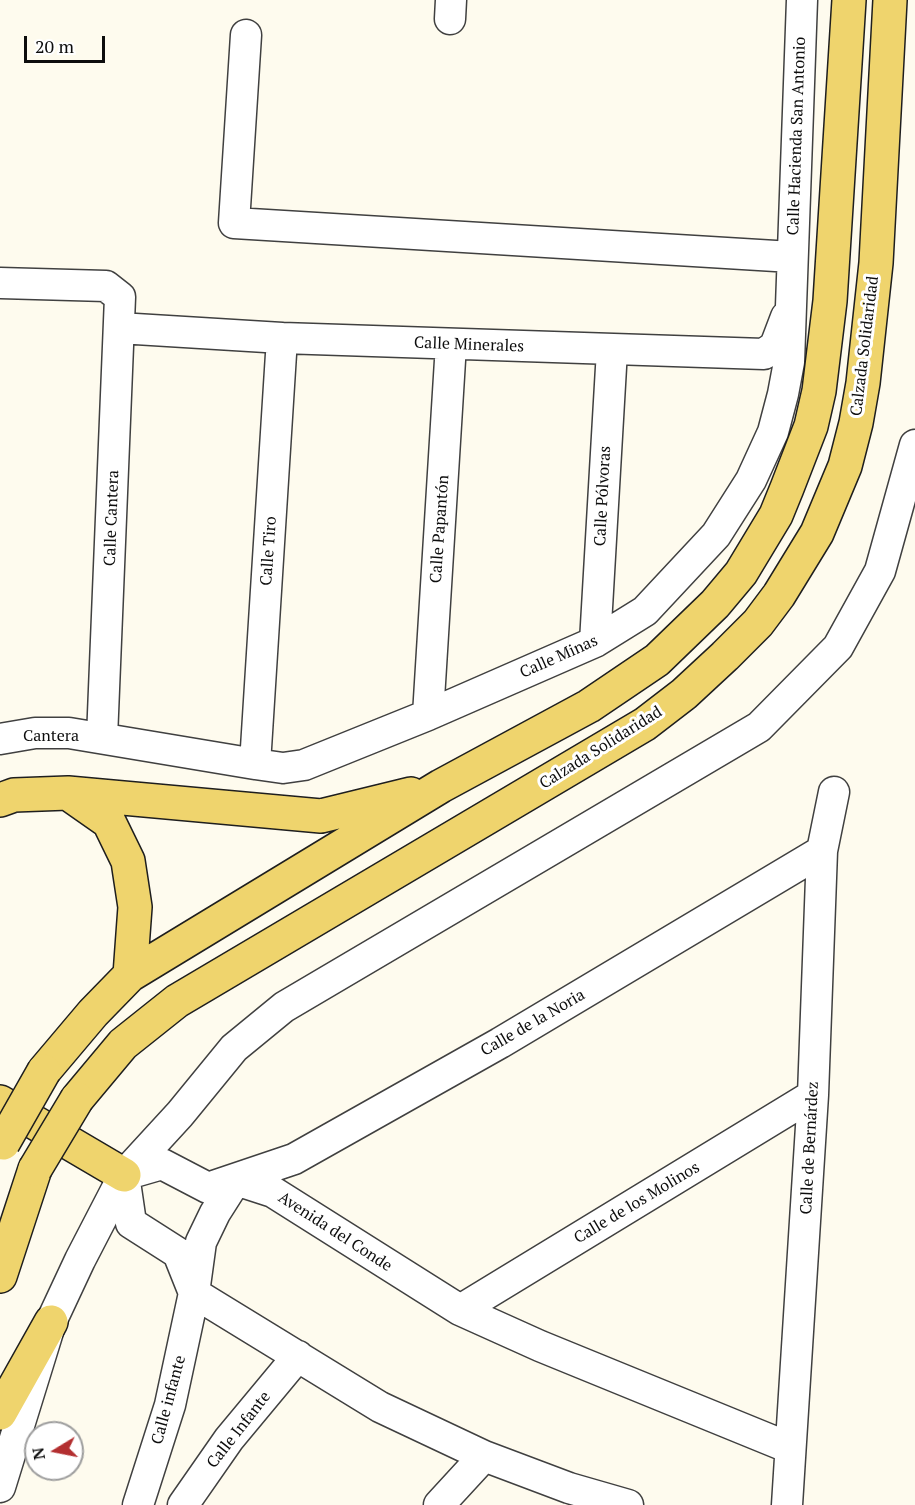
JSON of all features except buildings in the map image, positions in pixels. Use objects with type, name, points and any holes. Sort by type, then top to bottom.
[{"type":"main road","points":[[2,1147],[44,1071],[93,1013],[130,975],[441,786],[589,706],[657,660],[715,604],[741,573],[776,515],[811,426],[819,392],[830,301],[849,0]]},
{"type":"main road","name":"Calzada Solidaridad","points":[[0,1276],[35,1169],[76,1099],[123,1044],[177,1000],[645,724],[684,694],[725,656],[758,623],[779,596],[817,533],[830,503],[844,466],[860,403],[876,263],[890,0]]},
{"type":"main road","points":[[0,800],[14,795],[68,793],[321,816],[441,786]]},
{"type":"main road","points":[[68,793],[109,822],[128,861],[135,907],[130,975]]},
{"type":"main road","points":[[0,1102],[124,1175]]},
{"type":"main road","points":[[0,1413],[51,1322]]},
{"type":"street","name":"Calle Hacienda San Antonio","points":[[792,265],[802,0]]},
{"type":"street","points":[[246,35],[234,223],[792,265]]},
{"type":"street","name":"Calle Minas","points":[[102,738],[283,768],[304,765],[428,715],[595,642],[645,611],[716,535],[751,480],[773,432],[789,362],[792,265]]},
{"type":"street","name":"Calle Cantera","points":[[0,283],[106,286],[120,297],[102,738]]},
{"type":"street","name":"Calle Minerales","points":[[120,328],[282,338],[764,354],[775,346],[790,308]]},
{"type":"street","name":"Calle Tiro","points":[[255,764],[282,338]]},
{"type":"street","name":"Calle Papantón","points":[[428,715],[451,344]]},
{"type":"street","name":"Calle Pólvoras","points":[[595,642],[612,350]]},
{"type":"street","points":[[0,1487],[51,1322],[124,1175],[180,1114],[234,1048],[284,1007],[759,727],[838,647],[880,571],[915,445]]},
{"type":"street","name":"Cantera","points":[[0,739],[35,733],[69,733],[102,738]]},
{"type":"street","name":"Calle de Bernárdez","points":[[787,1505],[813,1095],[822,851],[834,792]]},
{"type":"street","name":"Calle de la Noria","points":[[236,1180],[304,1154],[500,1043],[822,851]]},
{"type":"street","name":"Calle de los Molinos","points":[[460,1310],[813,1095]]},
{"type":"street","points":[[124,1175],[162,1164],[208,1188],[236,1180]]},
{"type":"street","points":[[124,1175],[130,1222],[178,1253],[194,1293],[381,1407],[484,1456],[569,1488],[628,1505]]},
{"type":"street","name":"Calle infante","points":[[138,1505],[170,1405],[194,1293],[201,1242],[215,1213],[236,1180]]},
{"type":"street","name":"Avenida del Conde","points":[[236,1180],[273,1192],[460,1310],[790,1448]]},
{"type":"street","name":"Calle Infante","points":[[183,1505],[229,1439],[298,1356]]},
{"type":"street","points":[[439,1505],[484,1456]]}]
